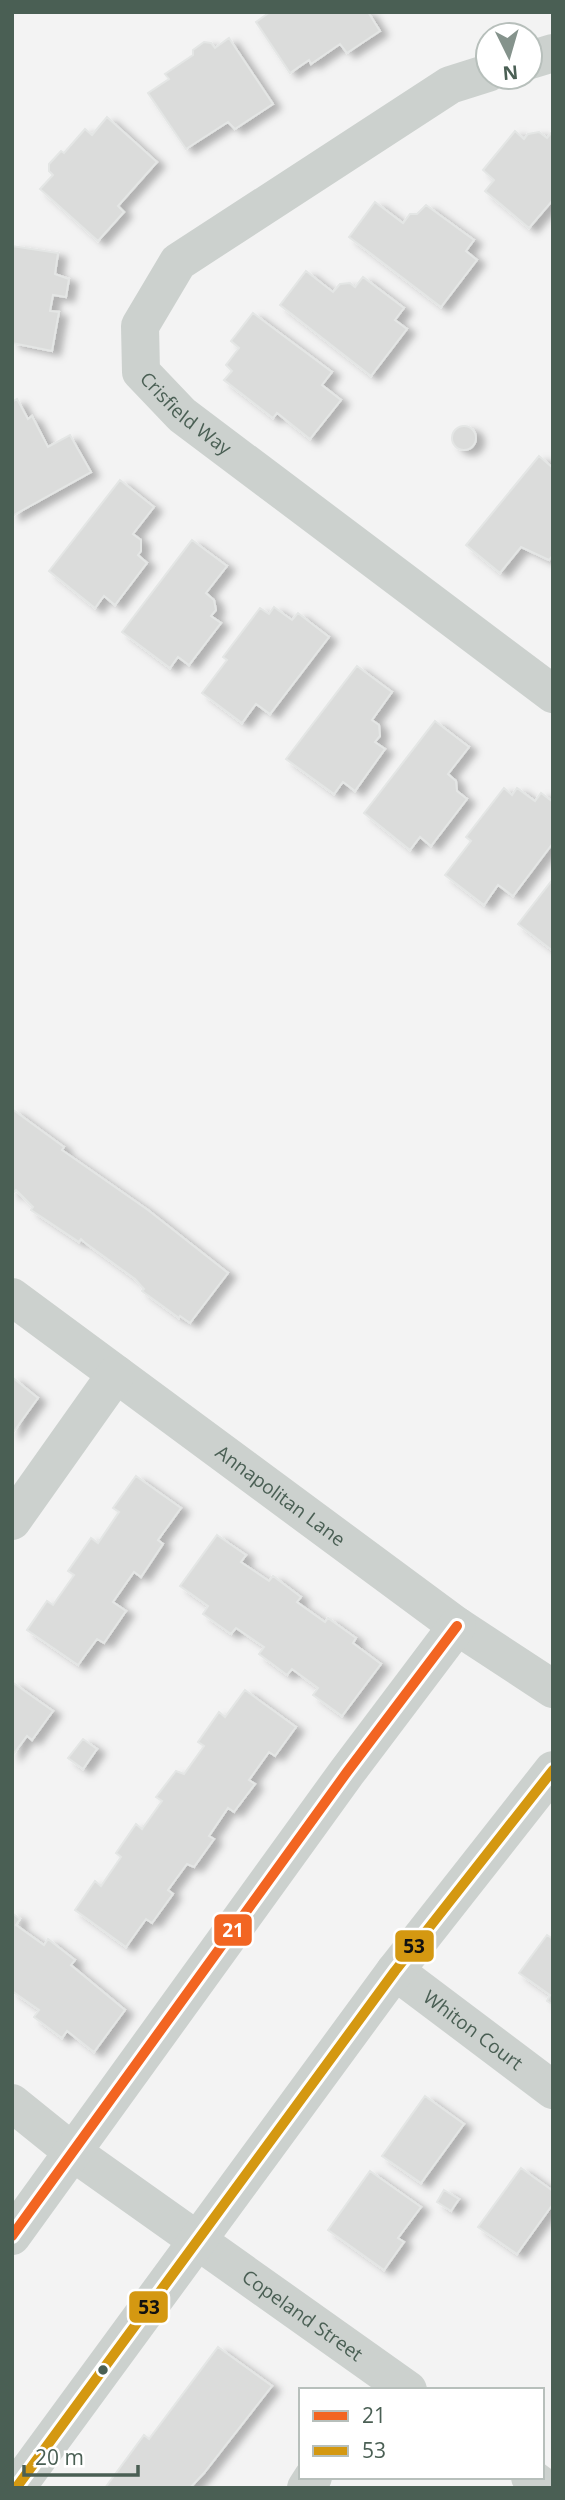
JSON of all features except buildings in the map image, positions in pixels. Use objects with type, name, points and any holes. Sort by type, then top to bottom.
[{"type":"street","name":"Crisfield Way","points":[[474,77],[450,85],[178,262],[141,326],[141,372],[182,415],[553,694]]},
{"type":"street","name":"Annapolitan Lane","points":[[12,1297],[457,1626],[553,1689]]},
{"type":"street","points":[[12,1521],[116,1374]]},
{"type":"street","points":[[12,2236],[347,1772],[457,1626]]},
{"type":"street","points":[[16,2488],[395,1971],[553,1770]]},
{"type":"street","name":"Whiton Court","points":[[395,1971],[553,2090]]},
{"type":"street","name":"Copeland Street","points":[[12,2103],[74,2153],[200,2240],[392,2385]]},
{"type":"transit line","name":"21","points":[[12,2236],[347,1772],[457,1626]]},
{"type":"transit line","name":"53","points":[[16,2488],[395,1971],[553,1770]]}]
